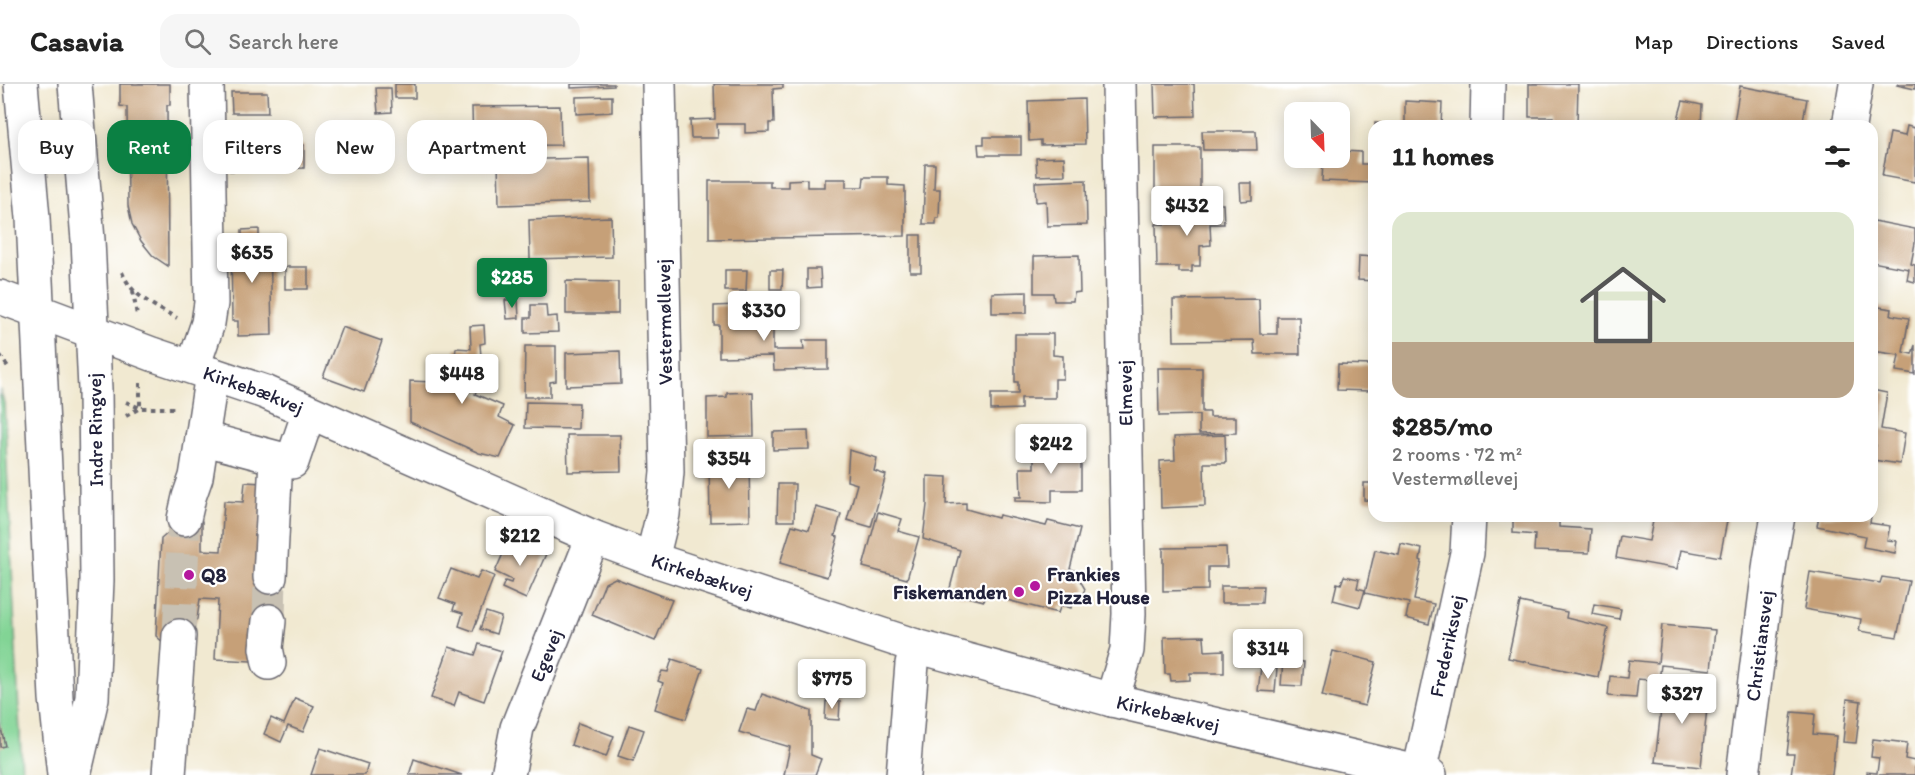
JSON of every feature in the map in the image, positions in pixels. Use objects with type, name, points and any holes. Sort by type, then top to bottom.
[{"type":"street","points":[[21,84],[33,218],[56,698],[64,775]]},
{"type":"street","name":"Indre Ringvej","points":[[74,775],[92,698],[97,580],[96,404],[88,240],[75,84]]},
{"type":"street","points":[[184,519],[196,477],[202,438],[202,371],[205,333],[211,303],[207,84]]},
{"type":"street","name":"Vestermøllevej","points":[[652,559],[663,514],[667,472],[659,84]]},
{"type":"street","name":"Elmevej","points":[[1112,700],[1127,650],[1130,614],[1119,84]]},
{"type":"street","points":[[1486,120],[1488,84]]},
{"type":"street","points":[[1850,120],[1856,84]]},
{"type":"street","name":"Kirkebækvej","points":[[0,297],[265,392],[593,537],[652,559],[916,646],[1112,700],[1425,774]]},
{"type":"street","points":[[202,438],[292,462],[309,412]]},
{"type":"street","points":[[270,577],[276,459]]},
{"type":"street","name":"Frederiksvej","points":[[1425,774],[1467,553],[1469,522]]},
{"type":"street","name":"Christiansvej","points":[[1743,775],[1777,522]]},
{"type":"street","name":"Egevej","points":[[508,775],[517,728],[593,537]]},
{"type":"street","points":[[269,621],[266,648],[269,663]]},
{"type":"street","points":[[169,775],[179,636]]},
{"type":"street","points":[[903,775],[912,664],[916,646]]},
{"type":"path","points":[[121,267],[133,290],[139,296],[205,333]]},
{"type":"green space","points":[[0,389],[4,403],[22,775],[0,775]]},
{"type":"building","points":[[120,84],[170,84],[167,120],[127,120],[127,107],[120,106]]},
{"type":"building","points":[[395,84],[415,84],[415,98],[395,98]]},
{"type":"building","points":[[571,84],[614,84],[614,86],[571,88]]},
{"type":"building","points":[[714,84],[783,84],[783,88],[773,89],[774,123],[769,123],[769,132],[745,133],[745,124],[717,124],[718,138],[691,138],[690,120],[715,119]]},
{"type":"building","points":[[1154,84],[1194,84],[1195,116],[1155,117]]},
{"type":"building","points":[[1529,84],[1578,84],[1577,120],[1529,117]]},
{"type":"building","points":[[1915,84],[1915,89],[1897,85]]},
{"type":"building","points":[[1740,86],[1807,99],[1803,120],[1734,120]]},
{"type":"building","points":[[376,88],[391,88],[392,112],[378,113]]},
{"type":"building","points":[[231,92],[267,92],[268,113],[232,113]]},
{"type":"building","points":[[612,96],[612,112],[576,114],[576,97]]},
{"type":"building","points":[[1084,99],[1085,144],[1041,145],[1041,140],[1029,141],[1028,101]]},
{"type":"building","points":[[1405,101],[1442,103],[1441,120],[1405,120]]},
{"type":"building","points":[[1683,101],[1702,105],[1701,120],[1678,120]]},
{"type":"building","points":[[560,106],[561,145],[547,145],[547,120],[472,120],[472,107]]},
{"type":"building","points":[[1907,126],[1915,128],[1915,182],[1882,176],[1890,133],[1905,136]]},
{"type":"building","points":[[1202,131],[1256,131],[1257,150],[1203,150]]},
{"type":"building","points":[[984,137],[1021,137],[1021,155],[979,155],[978,144],[984,144]]},
{"type":"building","points":[[303,145],[304,145],[303,168]]},
{"type":"building","points":[[1155,147],[1200,147],[1200,194],[1155,194]]},
{"type":"building","points":[[1350,151],[1361,152],[1361,164],[1368,164],[1368,183],[1322,181],[1323,168],[1350,168]]},
{"type":"building","points":[[1064,157],[1065,175],[1037,176],[1036,158]]},
{"type":"building","points":[[589,158],[590,202],[499,205],[498,174],[547,174],[547,159]]},
{"type":"building","points":[[925,164],[935,164],[934,189],[940,189],[939,218],[936,218],[936,224],[923,224]]},
{"type":"building","points":[[128,174],[167,174],[168,266],[153,256],[141,241],[132,224],[128,206]]},
{"type":"building","points":[[864,177],[888,177],[888,185],[905,186],[905,236],[709,239],[709,181],[770,181],[770,187],[788,187],[788,180],[807,179],[807,187],[825,187],[825,179],[846,179],[846,187],[863,187]]},
{"type":"building","points":[[1086,180],[1087,225],[1047,226],[1046,201],[1036,202],[1035,182]]},
{"type":"building","points":[[1240,183],[1252,183],[1252,200],[1241,201]]},
{"type":"building","points":[[1195,204],[1223,204],[1224,224],[1210,224],[1211,245],[1200,246],[1200,266],[1192,266],[1192,272],[1179,272],[1179,267],[1157,267],[1156,224],[1179,224],[1179,208],[1196,208]]},
{"type":"building","points":[[611,217],[612,257],[530,259],[529,220]]},
{"type":"building","points":[[1878,222],[1915,229],[1911,264],[1915,265],[1915,282],[1907,280],[1909,269],[1878,263]]},
{"type":"building","points":[[259,229],[259,239],[270,239],[272,335],[238,336],[238,321],[232,321],[231,241],[242,240],[242,230]]},
{"type":"building","points":[[910,235],[921,235],[921,272],[910,272]]},
{"type":"building","points":[[1079,255],[1080,292],[1074,293],[1073,301],[1054,301],[1053,293],[1034,293],[1034,256]]},
{"type":"building","points":[[1359,256],[1368,257],[1368,281],[1358,280]]},
{"type":"building","points":[[285,267],[308,267],[308,289],[285,289]]},
{"type":"building","points":[[807,269],[820,269],[821,287],[807,288]]},
{"type":"building","points":[[725,270],[747,270],[746,291],[725,291]]},
{"type":"building","points":[[770,270],[783,270],[782,289],[770,289]]},
{"type":"building","points":[[566,281],[618,282],[618,314],[566,314]]},
{"type":"building","points":[[1027,292],[1027,313],[992,313],[992,293]]},
{"type":"building","points":[[1259,299],[1260,334],[1277,334],[1277,317],[1299,317],[1300,354],[1255,354],[1254,340],[1174,341],[1173,300]]},
{"type":"building","points":[[505,300],[518,300],[519,318],[507,319]]},
{"type":"building","points":[[531,305],[546,305],[547,317],[557,316],[558,332],[525,333],[525,318],[531,318]]},
{"type":"building","points":[[737,305],[738,320],[773,319],[773,350],[804,350],[803,340],[828,340],[828,369],[774,370],[773,356],[719,357],[719,325],[714,325],[714,306]]},
{"type":"building","points":[[1878,307],[1892,309],[1891,315],[1909,318],[1903,352],[1912,354],[1915,345],[1915,374],[1896,371],[1899,355],[1878,352]]},
{"type":"building","points":[[484,325],[485,343],[480,344],[482,369],[485,370],[475,394],[503,406],[499,417],[515,425],[500,458],[479,453],[410,422],[410,381],[433,382],[434,379],[452,381],[456,348],[471,349],[470,326]]},
{"type":"building","points":[[342,327],[382,341],[364,392],[323,377]]},
{"type":"building","points":[[1015,334],[1053,334],[1053,355],[1063,356],[1063,379],[1055,379],[1055,398],[1021,398],[1021,409],[991,410],[991,394],[1018,394],[1018,382],[1015,382]]},
{"type":"building","points":[[525,346],[556,346],[556,381],[550,382],[550,397],[524,397]]},
{"type":"building","points":[[620,351],[621,384],[566,386],[566,353]]},
{"type":"building","points":[[1338,364],[1368,365],[1368,391],[1337,390]]},
{"type":"building","points":[[1158,368],[1202,368],[1202,412],[1210,412],[1210,417],[1236,417],[1236,433],[1199,434],[1199,415],[1159,416]]},
{"type":"building","points":[[1878,391],[1887,393],[1881,429],[1905,433],[1900,464],[1878,461]]},
{"type":"building","points":[[753,392],[754,436],[707,437],[707,398],[727,397],[727,393]]},
{"type":"building","points":[[526,402],[579,403],[578,429],[525,428]]},
{"type":"building","points":[[808,431],[809,449],[773,450],[773,432]]},
{"type":"building","points":[[567,435],[620,435],[621,471],[568,472]]},
{"type":"building","points":[[1225,435],[1226,463],[1204,463],[1205,506],[1161,508],[1160,461],[1175,460],[1174,437]]},
{"type":"building","points":[[849,450],[877,458],[874,471],[886,475],[871,527],[847,520],[857,484],[847,481]]},
{"type":"building","points":[[1034,451],[1081,451],[1081,490],[1052,490],[1052,502],[1015,501],[1015,497],[1021,497],[1020,468],[1034,468]]},
{"type":"building","points":[[719,454],[738,454],[737,462],[749,462],[750,521],[710,522],[709,463],[719,462]]},
{"type":"building","points":[[927,476],[947,477],[946,504],[966,503],[966,509],[998,518],[999,515],[1046,526],[1048,521],[1080,529],[1070,569],[1080,572],[1078,577],[1085,589],[1081,598],[1072,602],[1071,608],[1061,605],[1058,613],[987,595],[984,601],[949,592],[960,550],[923,539],[927,505]]},
{"type":"building","points":[[245,482],[262,483],[278,577],[276,622],[254,620],[251,661],[215,659],[218,600],[200,599],[197,619],[167,646],[156,636],[161,539],[192,512],[202,521],[202,550],[221,551],[224,501],[243,502]]},
{"type":"building","points":[[1364,483],[1368,483],[1368,500],[1364,500]]},
{"type":"building","points":[[778,484],[795,484],[794,521],[777,521]]},
{"type":"building","points":[[816,507],[841,514],[835,536],[838,537],[827,577],[780,563],[792,525],[809,530]]},
{"type":"building","points":[[878,512],[902,519],[898,531],[919,537],[907,579],[863,567]]},
{"type":"building","points":[[1513,522],[1559,522],[1559,527],[1591,529],[1589,553],[1534,551],[1535,535],[1513,533]]},
{"type":"building","points":[[1653,522],[1727,522],[1720,557],[1681,550],[1677,569],[1616,558],[1620,536],[1649,541]]},
{"type":"building","points":[[1818,522],[1870,522],[1890,526],[1887,540],[1897,541],[1895,553],[1863,547],[1865,536],[1817,526]]},
{"type":"building","points":[[510,538],[546,554],[526,599],[502,588],[505,581],[511,583],[512,580],[495,572]]},
{"type":"building","points":[[1401,544],[1422,549],[1420,560],[1422,561],[1414,600],[1434,604],[1429,624],[1406,618],[1409,603],[1365,593],[1375,550],[1399,555]]},
{"type":"building","points":[[1226,547],[1227,567],[1208,567],[1208,590],[1163,591],[1163,548]]},
{"type":"building","points":[[451,569],[477,579],[481,571],[494,576],[473,631],[459,626],[463,613],[453,610],[455,604],[439,598]]},
{"type":"building","points":[[1810,572],[1880,583],[1882,577],[1909,581],[1897,637],[1859,631],[1861,619],[1804,609]]},
{"type":"building","points":[[1344,576],[1359,579],[1357,588],[1365,590],[1360,607],[1333,600],[1337,583],[1341,584]]},
{"type":"building","points":[[615,578],[672,600],[655,641],[592,615],[605,583]]},
{"type":"building","points":[[1221,586],[1263,586],[1262,603],[1221,603]]},
{"type":"building","points":[[1520,602],[1567,612],[1566,618],[1608,628],[1598,677],[1508,658]]},
{"type":"building","points":[[1594,604],[1621,609],[1619,619],[1592,614]]},
{"type":"building","points":[[486,612],[501,617],[496,634],[480,629]]},
{"type":"building","points":[[1662,625],[1715,630],[1711,670],[1661,665],[1659,681],[1638,679],[1636,698],[1608,696],[1610,676],[1627,678],[1629,660],[1658,663]]},
{"type":"building","points":[[1204,636],[1205,651],[1224,650],[1224,673],[1190,673],[1190,680],[1171,681],[1170,674],[1165,674],[1164,637]]},
{"type":"building","points":[[479,644],[502,651],[484,701],[459,692],[454,706],[431,698],[449,647],[475,655]]},
{"type":"building","points":[[1333,651],[1376,662],[1365,706],[1322,696]]},
{"type":"building","points":[[672,659],[703,669],[686,719],[655,709],[663,683],[658,681],[662,671],[668,672]]},
{"type":"building","points":[[1283,661],[1304,662],[1302,686],[1281,685]]},
{"type":"building","points":[[1261,667],[1277,668],[1275,692],[1258,691]]},
{"type":"building","points":[[1667,680],[1698,684],[1697,697],[1708,698],[1701,767],[1655,762],[1663,692],[1665,692]]},
{"type":"building","points":[[762,694],[811,711],[811,755],[821,759],[815,775],[784,775],[790,747],[739,732],[747,709],[756,711]]},
{"type":"building","points":[[295,698],[314,706],[303,732],[288,726],[281,742],[264,734],[271,718],[284,724]]},
{"type":"building","points":[[1847,699],[1861,701],[1856,743],[1843,742]]},
{"type":"building","points":[[826,701],[840,702],[839,720],[825,719]]},
{"type":"building","points":[[1792,712],[1815,714],[1813,734],[1836,736],[1832,775],[1791,775],[1794,754],[1787,754]]},
{"type":"building","points":[[0,723],[5,746],[0,747]]},
{"type":"building","points":[[578,723],[614,736],[606,757],[571,745]]},
{"type":"building","points":[[629,725],[644,730],[633,761],[618,756]]},
{"type":"building","points":[[1873,739],[1907,743],[1905,759],[1915,761],[1915,775],[1867,775],[1867,772],[1877,773],[1879,758],[1871,757]]},
{"type":"building","points":[[320,748],[368,764],[365,775],[311,775]]},
{"type":"building","points":[[414,759],[462,775],[409,775]]},
{"type":"tunnel","points":[[179,636],[184,519]]},
{"type":"tunnel","points":[[269,621],[270,577]]},
{"type":"place","name":"Q8","points":[[189,575]]},
{"type":"place","name":"Frankies Pizza House","points":[[1035,586]]},
{"type":"place","name":"Fiskemanden","points":[[1019,592]]}]
